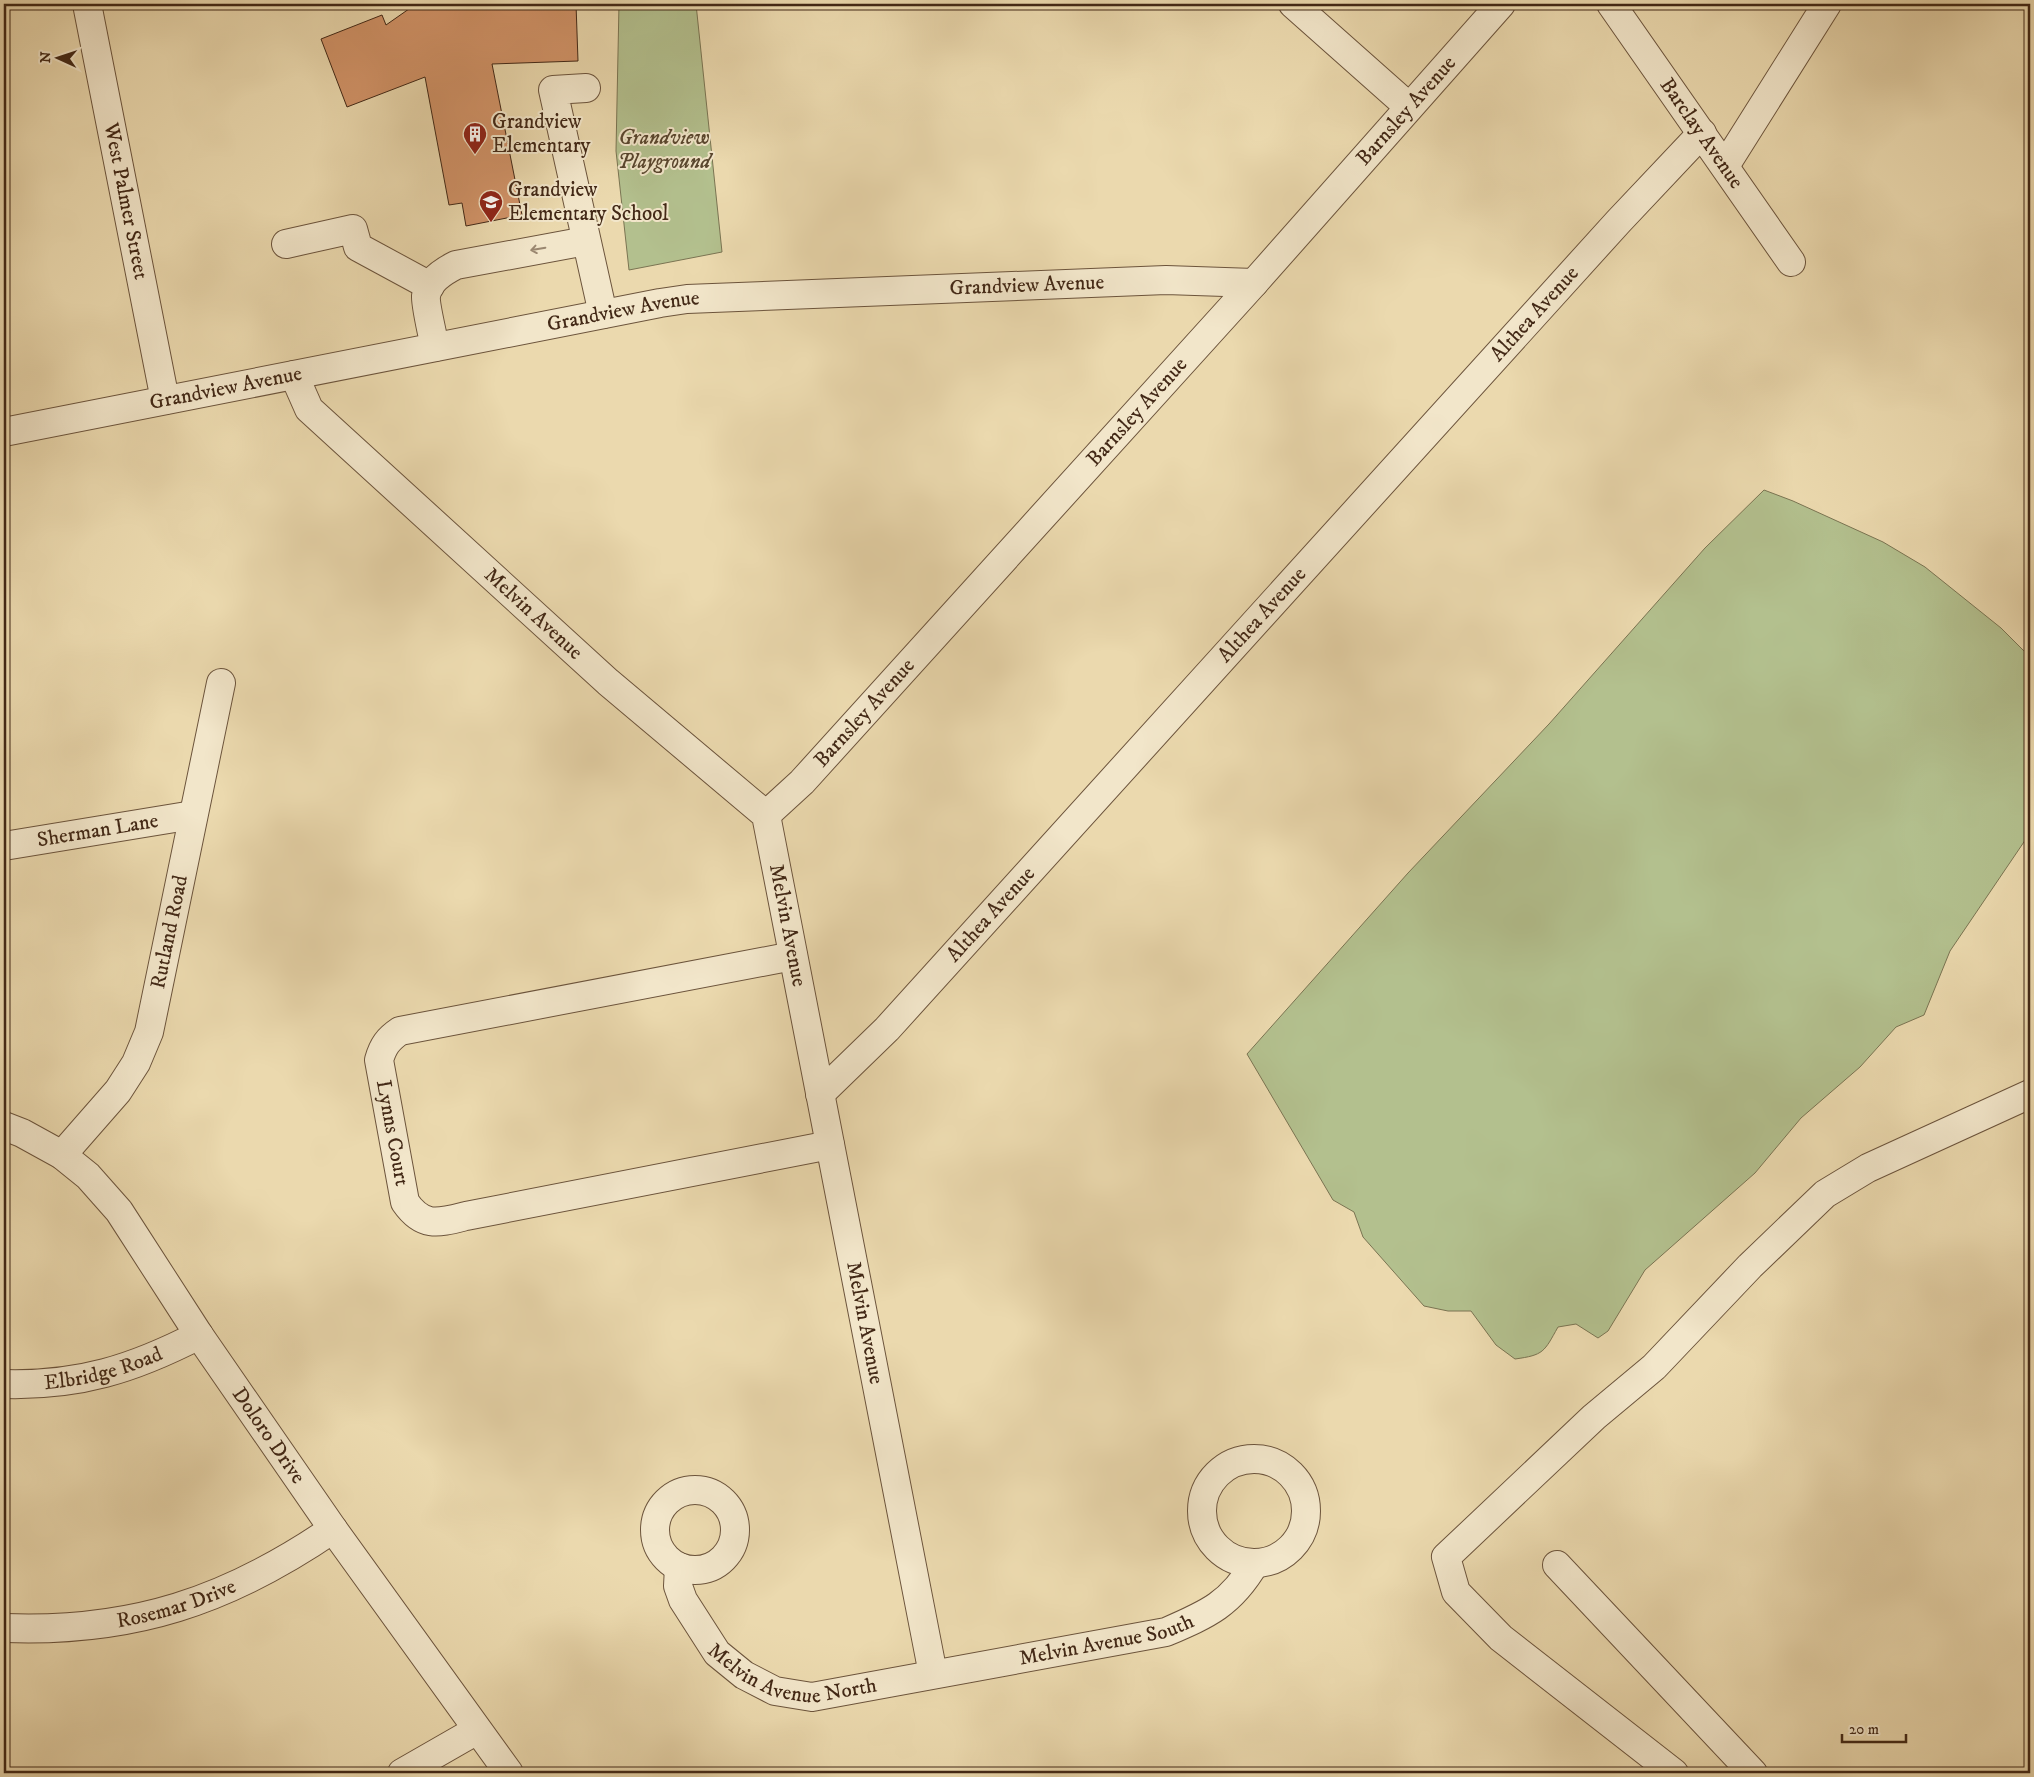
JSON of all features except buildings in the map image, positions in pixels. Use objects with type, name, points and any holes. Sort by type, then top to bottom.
[{"type":"street","name":"West Palmer Street","points":[[87,4],[165,400]]},
{"type":"street","points":[[1293,4],[1409,107]]},
{"type":"street","name":"Barnsley Avenue","points":[[766,815],[802,782],[1254,283],[1501,4]]},
{"type":"street","name":"Barclay Avenue","points":[[1611,4],[1792,262]]},
{"type":"street","points":[[1725,166],[1827,4]]},
{"type":"street","points":[[586,88],[553,90],[603,314]]},
{"type":"street","name":"Althea Avenue","points":[[820,1094],[887,1029],[1618,222],[1702,133]]},
{"type":"street","points":[[286,244],[353,229],[358,247],[430,286]]},
{"type":"street","points":[[435,347],[426,296],[430,286],[442,272],[456,265],[586,240]]},
{"type":"street","name":"Grandview Avenue","points":[[4,432],[294,374],[687,299],[1166,280],[1254,283]]},
{"type":"street","name":"Melvin Avenue","points":[[294,374],[309,408],[608,682],[766,815],[933,1674]]},
{"type":"street","name":"Rutland Road","points":[[62,1155],[118,1091],[136,1063],[149,1032],[221,683]]},
{"type":"street","name":"Sherman Lane","points":[[4,846],[193,815]]},
{"type":"street","name":"Lynns Court","points":[[793,956],[400,1031],[390,1038],[382,1048],[379,1060],[405,1202],[412,1213],[423,1220],[436,1223],[445,1222],[466,1216],[830,1145]]},
{"type":"street","points":[[1674,1773],[1501,1638],[1456,1592],[1446,1557],[1594,1417],[1654,1367],[1750,1266],[1825,1194],[1868,1168],[2030,1094]]},
{"type":"street","name":"Doloro Drive","points":[[4,1126],[22,1133],[62,1155],[88,1176],[119,1211],[199,1335],[333,1529],[509,1773]]},
{"type":"street","name":"Elbridge Road","points":[[4,1384],[63,1383],[96,1377],[131,1366],[199,1335]]},
{"type":"street","name":"Rosemar Drive","points":[[4,1628],[51,1628],[96,1625],[140,1618],[183,1607],[261,1574],[298,1554],[333,1529]]},
{"type":"street","name":"Melvin Avenue South","points":[[933,1674],[1166,1632],[1200,1617],[1229,1598],[1244,1581],[1255,1563]]},
{"type":"street","points":[[1557,1565],[1753,1773]]},
{"type":"street","name":"Melvin Avenue North","points":[[679,1567],[678,1586],[683,1600],[717,1653],[744,1675],[775,1691],[812,1697],[933,1674]]},
{"type":"street","points":[[402,1773],[477,1730]]},
{"type":"green space","name":"Grandview Playground","points":[[619,4],[696,4],[722,252],[629,270],[616,151]]},
{"type":"green space","points":[[1764,490],[1793,501],[1883,542],[1925,567],[2001,628],[2030,657],[2030,836],[2028,836],[1950,951],[1924,1015],[1896,1027],[1860,1067],[1801,1118],[1755,1173],[1645,1270],[1608,1331],[1598,1338],[1576,1324],[1558,1327],[1546,1347],[1538,1354],[1515,1359],[1496,1345],[1471,1311],[1448,1311],[1424,1306],[1363,1237],[1354,1212],[1333,1200],[1247,1054],[1408,873],[1549,724],[1705,548]]},
{"type":"place","name":"Grandview Elementary","points":[[475,155]]},
{"type":"place","name":"Grandview Elementary School","points":[[491,223]]}]
